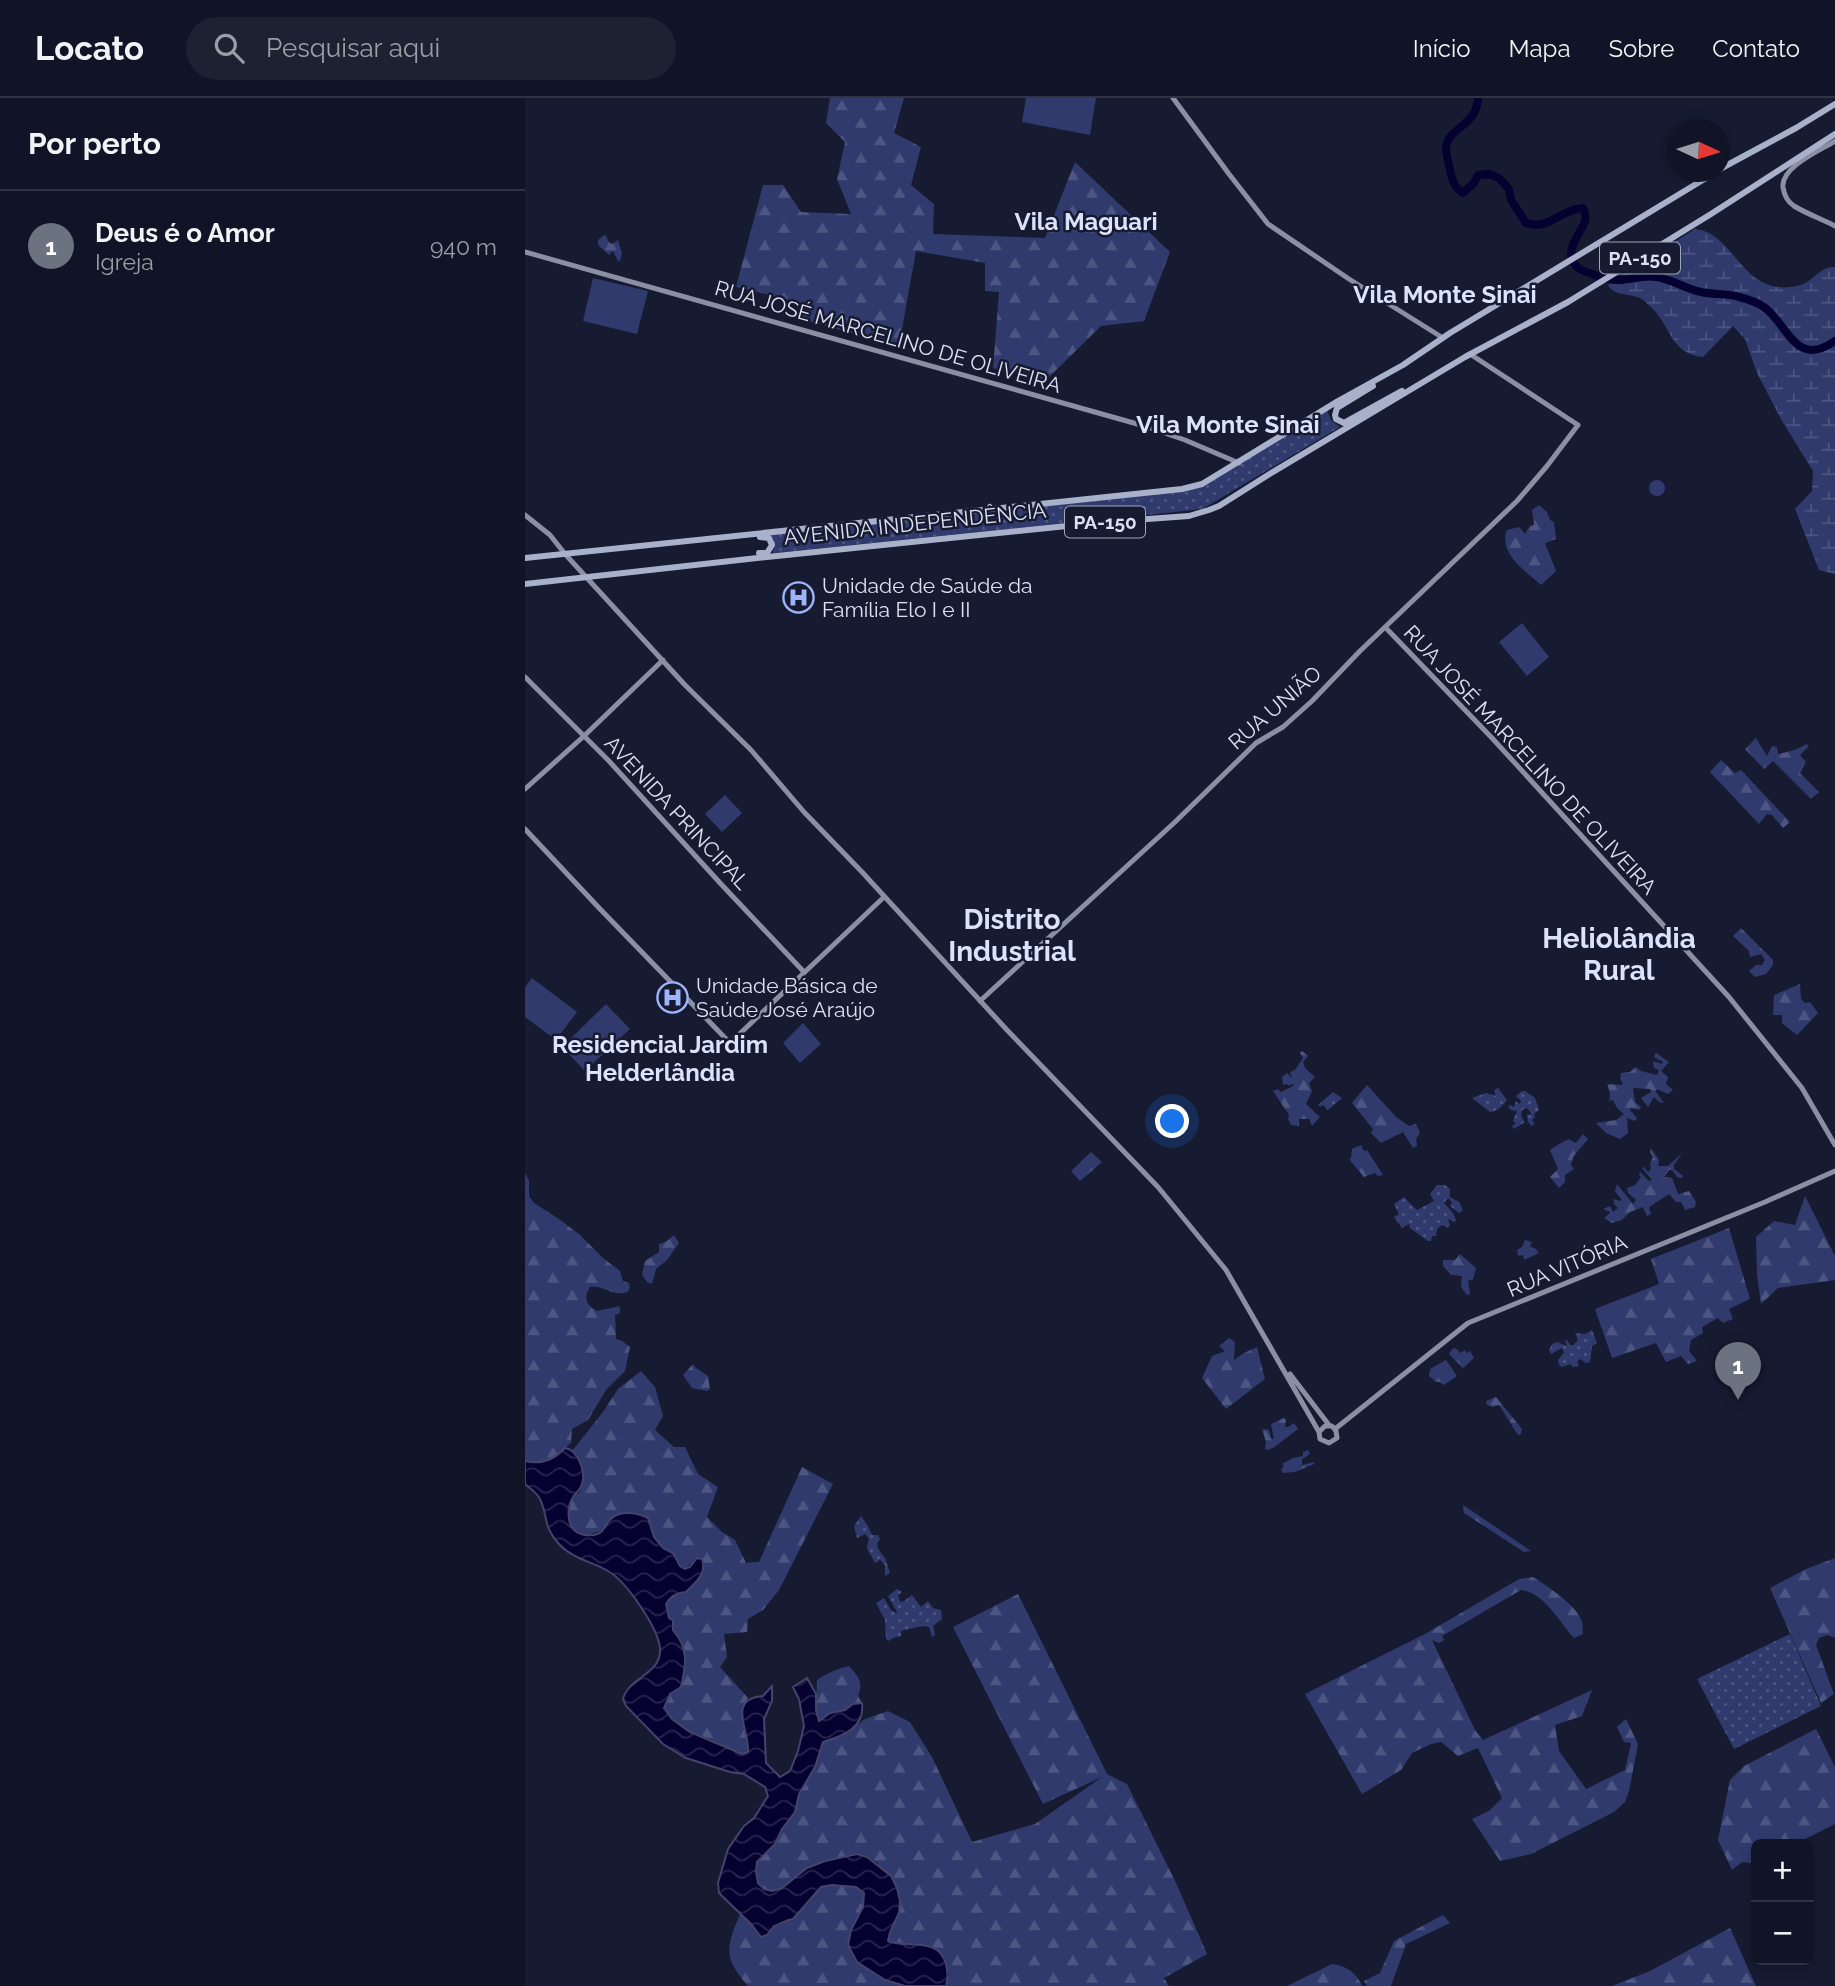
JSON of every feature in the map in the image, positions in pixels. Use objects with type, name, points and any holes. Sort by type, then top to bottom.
[{"type":"main road","name":"AVENIDA INDEPENDÊNCIA","points":[[1730,163],[1812,118],[1822,116],[1835,106]]},
{"type":"main road","name":"AVENIDA INDEPENDÊNCIA","points":[[525,584],[1200,513],[1219,506],[1471,354],[1568,302],[1810,153],[1835,133]]},
{"type":"main road","name":"AVENIDA INDEPENDÊNCIA","points":[[525,558],[1182,489],[1209,481],[1338,401],[1403,365],[1698,182]]},
{"type":"main road","points":[[1403,365],[1395,373],[1337,408],[1335,415],[1344,423],[1402,391],[1413,390]]},
{"type":"main road","points":[[696,540],[708,542],[765,536],[771,542],[772,548],[767,553],[715,559],[703,564]]},
{"type":"street","points":[[1173,98],[1268,223],[1338,272],[1443,338]]},
{"type":"street","points":[[1835,141],[1810,153],[1787,172],[1783,181],[1784,193],[1794,206],[1835,226]]},
{"type":"street","name":"RUA JOSÉ MARCELINO DE OLIVEIRA","points":[[525,252],[1141,425],[1239,463]]},
{"type":"street","name":"RUA UNIÃO","points":[[980,1001],[1165,831],[1256,743],[1294,717],[1517,501],[1578,425],[1471,354]]},
{"type":"street","points":[[525,515],[550,535],[663,660],[751,750],[804,812],[1157,1187],[1226,1270],[1279,1360],[1319,1432],[1320,1439],[1329,1443],[1337,1438],[1332,1427],[1279,1360]]},
{"type":"street","name":"RUA JOSÉ MARCELINO DE OLIVEIRA","points":[[1385,628],[1492,738],[1729,997],[1802,1088],[1835,1145]]},
{"type":"street","points":[[528,787],[663,660]]},
{"type":"street","name":"AVENIDA PRINCIPAL","points":[[525,677],[642,797],[804,972]]},
{"type":"street","points":[[525,829],[730,1043],[884,897]]},
{"type":"street","name":"RUA VITÓRIA","points":[[1332,1427],[1468,1323],[1835,1171]]},
{"type":"street","points":[[1319,1432],[1322,1427],[1332,1427]]},
{"type":"green space","points":[[830,98],[904,98],[894,133],[921,147],[911,185],[934,204],[933,234],[1045,238],[1075,162],[1170,252],[1144,321],[1101,326],[1045,381],[993,368],[999,292],[985,291],[985,263],[916,251],[899,346],[801,319],[799,302],[736,287],[763,185],[783,185],[801,212],[851,214],[837,179],[845,142],[826,123]]},
{"type":"green space","points":[[1026,98],[1096,98],[1090,135],[1022,122]]},
{"type":"green space","points":[[1695,229],[1716,238],[1758,280],[1773,286],[1799,286],[1823,270],[1835,267],[1835,574],[1819,570],[1795,509],[1812,491],[1813,471],[1782,421],[1757,373],[1745,339],[1733,326],[1703,357],[1692,355],[1677,345],[1657,314],[1644,301],[1617,293],[1608,285]]},
{"type":"green space","points":[[604,235],[612,244],[618,240],[622,253],[620,261],[613,251],[609,255],[598,245],[598,240]]},
{"type":"green space","points":[[593,278],[648,291],[637,334],[583,321]]},
{"type":"green space","points":[[1327,410],[1331,420],[1340,427],[1204,508],[773,553],[771,534],[1196,488]]},
{"type":"green space","points":[[1654,480],[1660,480],[1665,488],[1663,494],[1654,496],[1649,491],[1649,485]]},
{"type":"green space","points":[[1539,505],[1554,522],[1556,539],[1545,543],[1556,571],[1541,585],[1515,561],[1506,547],[1505,539],[1507,530],[1519,527],[1525,534],[1530,526],[1534,525],[1532,510]]},
{"type":"green space","points":[[1522,623],[1549,657],[1527,676],[1499,642]]},
{"type":"green space","points":[[1756,738],[1767,756],[1772,746],[1777,747],[1778,754],[1807,744],[1809,746],[1800,755],[1806,762],[1800,773],[1819,792],[1811,799],[1773,761],[1764,769],[1745,749]]},
{"type":"green space","points":[[1721,760],[1735,773],[1741,770],[1790,822],[1783,828],[1772,815],[1767,814],[1759,824],[1710,772]]},
{"type":"green space","points":[[725,795],[742,813],[722,832],[705,814]]},
{"type":"green space","points":[[1741,928],[1773,960],[1773,965],[1766,974],[1755,977],[1749,971],[1756,965],[1762,965],[1765,960],[1761,954],[1750,957],[1749,951],[1733,936]]},
{"type":"green space","points":[[532,978],[577,1012],[556,1040],[525,1017],[525,987]]},
{"type":"green space","points":[[1800,984],[1801,999],[1805,1003],[1810,1002],[1818,1013],[1797,1035],[1782,1023],[1782,1015],[1773,1015],[1774,995]]},
{"type":"green space","points":[[606,1004],[630,1029],[585,1071],[562,1047]]},
{"type":"green space","points":[[803,1023],[821,1044],[800,1063],[783,1043]]},
{"type":"green space","points":[[1302,1051],[1308,1056],[1303,1062],[1305,1068],[1315,1077],[1309,1083],[1312,1091],[1306,1104],[1320,1117],[1312,1126],[1309,1119],[1299,1119],[1299,1126],[1291,1125],[1289,1115],[1273,1091],[1278,1089],[1281,1092],[1293,1086],[1283,1085],[1282,1077],[1287,1073],[1292,1078],[1290,1072],[1295,1070],[1303,1058],[1300,1053]]},
{"type":"green space","points":[[1656,1053],[1669,1062],[1661,1071],[1668,1077],[1666,1084],[1673,1090],[1668,1094],[1657,1089],[1656,1092],[1664,1103],[1654,1097],[1648,1107],[1641,1098],[1651,1092],[1650,1089],[1633,1088],[1635,1102],[1641,1107],[1639,1110],[1630,1110],[1637,1118],[1635,1121],[1627,1118],[1628,1133],[1620,1139],[1606,1133],[1596,1123],[1616,1120],[1624,1114],[1613,1100],[1609,1101],[1607,1084],[1622,1085],[1621,1073],[1630,1072],[1636,1067],[1657,1075],[1659,1070],[1654,1068],[1653,1061],[1663,1062],[1654,1057]]},
{"type":"green space","points":[[1367,1085],[1396,1117],[1409,1126],[1416,1124],[1420,1133],[1416,1139],[1417,1146],[1413,1148],[1403,1132],[1381,1143],[1371,1133],[1373,1129],[1352,1103]]},
{"type":"green space","points":[[1498,1088],[1507,1100],[1495,1111],[1490,1112],[1472,1098],[1486,1093],[1496,1096],[1494,1090]]},
{"type":"green space","points":[[1522,1091],[1535,1098],[1539,1110],[1532,1120],[1535,1124],[1531,1126],[1527,1114],[1531,1113],[1527,1108],[1522,1110],[1521,1116],[1525,1122],[1514,1129],[1512,1126],[1516,1123],[1513,1121],[1517,1111],[1508,1107],[1514,1107],[1516,1101],[1520,1104],[1521,1101],[1516,1096]]},
{"type":"green space","points":[[1333,1092],[1342,1098],[1328,1110],[1323,1105],[1318,1105]]},
{"type":"green space","points":[[1583,1134],[1588,1139],[1573,1157],[1571,1165],[1574,1169],[1565,1175],[1565,1182],[1559,1188],[1550,1177],[1558,1169],[1550,1150],[1569,1139],[1576,1143]]},
{"type":"green space","points":[[1361,1145],[1383,1175],[1378,1176],[1375,1173],[1364,1177],[1349,1159],[1352,1149]]},
{"type":"green space","points":[[1651,1148],[1659,1160],[1658,1166],[1668,1166],[1682,1153],[1674,1169],[1682,1178],[1677,1177],[1672,1170],[1664,1177],[1672,1178],[1678,1194],[1689,1191],[1696,1202],[1695,1207],[1685,1210],[1681,1202],[1676,1202],[1669,1194],[1649,1207],[1651,1214],[1647,1216],[1643,1207],[1612,1223],[1604,1218],[1610,1212],[1603,1209],[1610,1206],[1613,1212],[1618,1208],[1613,1199],[1622,1200],[1615,1191],[1617,1184],[1633,1204],[1636,1200],[1628,1193],[1627,1188],[1635,1185],[1641,1177],[1640,1172],[1649,1181],[1652,1180],[1642,1168],[1648,1172],[1651,1169]]},
{"type":"green space","points":[[1091,1152],[1102,1162],[1080,1181],[1071,1171]]},
{"type":"green space","points":[[525,1173],[529,1181],[529,1196],[534,1203],[580,1235],[620,1271],[623,1281],[629,1283],[630,1287],[628,1292],[622,1293],[590,1287],[587,1301],[597,1311],[620,1306],[620,1313],[615,1315],[616,1339],[630,1347],[625,1371],[606,1390],[588,1420],[572,1429],[571,1443],[555,1455],[539,1462],[525,1461]]},
{"type":"green space","points":[[1437,1185],[1445,1185],[1450,1189],[1450,1197],[1459,1202],[1463,1210],[1459,1213],[1450,1206],[1452,1202],[1448,1198],[1444,1203],[1456,1220],[1455,1222],[1448,1219],[1448,1228],[1442,1225],[1437,1229],[1436,1236],[1432,1236],[1431,1241],[1428,1241],[1410,1228],[1409,1224],[1402,1228],[1394,1217],[1399,1214],[1394,1204],[1404,1197],[1417,1210],[1434,1201],[1430,1194]]},
{"type":"green space","points":[[1805,1196],[1835,1256],[1835,1280],[1778,1288],[1761,1304],[1756,1237],[1774,1221],[1795,1225]]},
{"type":"green space","points":[[1729,1228],[1750,1299],[1729,1309],[1733,1319],[1723,1323],[1718,1318],[1702,1327],[1703,1333],[1691,1340],[1689,1351],[1697,1361],[1688,1364],[1681,1356],[1666,1362],[1656,1343],[1612,1358],[1595,1309],[1659,1284],[1651,1259]]},
{"type":"green space","points":[[674,1235],[679,1243],[667,1260],[656,1269],[652,1284],[647,1282],[642,1275],[645,1261],[659,1252],[659,1244]]},
{"type":"green space","points":[[1525,1240],[1532,1242],[1530,1247],[1539,1253],[1524,1260],[1523,1255],[1518,1256],[1517,1250]]},
{"type":"green space","points":[[1460,1254],[1476,1268],[1473,1279],[1468,1281],[1470,1294],[1467,1295],[1461,1287],[1462,1276],[1451,1275],[1443,1266],[1443,1260],[1455,1260]]},
{"type":"green space","points":[[1592,1330],[1597,1343],[1592,1346],[1590,1362],[1585,1363],[1581,1359],[1577,1361],[1579,1366],[1559,1365],[1558,1360],[1564,1352],[1562,1348],[1551,1354],[1549,1350],[1552,1344],[1557,1342],[1567,1346],[1567,1340],[1573,1345],[1578,1340],[1575,1333],[1585,1334]]},
{"type":"green space","points":[[1229,1338],[1235,1342],[1234,1360],[1257,1347],[1265,1379],[1226,1409],[1202,1378],[1212,1356],[1225,1351],[1219,1346]]},
{"type":"green space","points":[[1453,1348],[1460,1353],[1470,1351],[1474,1358],[1463,1368],[1449,1354]]},
{"type":"green space","points":[[1446,1360],[1457,1376],[1444,1385],[1429,1376],[1430,1369]]},
{"type":"green space","points":[[693,1364],[708,1376],[710,1389],[707,1391],[692,1388],[683,1375]]},
{"type":"green space","points":[[641,1371],[655,1387],[663,1416],[655,1430],[674,1447],[685,1447],[698,1474],[718,1487],[707,1517],[735,1540],[746,1563],[759,1562],[802,1467],[833,1484],[779,1590],[763,1610],[748,1619],[747,1632],[724,1634],[727,1657],[720,1667],[748,1698],[743,1721],[748,1752],[742,1754],[684,1728],[664,1708],[670,1694],[680,1638],[673,1630],[673,1621],[669,1618],[666,1604],[675,1595],[686,1592],[697,1581],[703,1570],[702,1560],[697,1558],[685,1569],[680,1566],[673,1553],[663,1548],[654,1537],[640,1514],[621,1513],[604,1530],[587,1535],[572,1528],[568,1515],[572,1498],[580,1492],[582,1481],[580,1466],[572,1451],[618,1389]]},
{"type":"green space","points":[[1496,1397],[1522,1429],[1521,1434],[1518,1435],[1499,1405],[1487,1405],[1486,1401]]},
{"type":"green space","points":[[1284,1418],[1285,1427],[1294,1423],[1298,1429],[1267,1450],[1262,1429],[1269,1430],[1271,1438],[1274,1439],[1271,1424]]},
{"type":"green space","points":[[1308,1450],[1310,1454],[1302,1459],[1302,1465],[1314,1464],[1295,1472],[1283,1473],[1282,1464],[1303,1456],[1303,1452]]},
{"type":"green space","points":[[1463,1505],[1531,1551],[1524,1552],[1464,1513]]},
{"type":"green space","points":[[861,1516],[872,1535],[878,1535],[880,1539],[877,1543],[878,1549],[885,1558],[890,1573],[885,1576],[885,1565],[880,1560],[875,1563],[868,1551],[869,1539],[865,1534],[857,1538],[854,1526]]},
{"type":"green space","points":[[1835,1558],[1835,1638],[1827,1635],[1819,1638],[1816,1645],[1834,1694],[1821,1703],[1770,1588],[1806,1569]]},
{"type":"green space","points":[[1533,1577],[1561,1596],[1574,1609],[1582,1622],[1583,1634],[1574,1638],[1544,1602],[1530,1592],[1521,1590],[1442,1636],[1444,1640],[1439,1643],[1432,1640],[1475,1730],[1483,1740],[1592,1690],[1582,1716],[1555,1725],[1559,1751],[1586,1789],[1625,1770],[1631,1743],[1624,1742],[1617,1727],[1626,1719],[1638,1744],[1629,1791],[1625,1802],[1614,1812],[1531,1854],[1500,1861],[1472,1819],[1489,1811],[1502,1798],[1478,1748],[1458,1756],[1441,1742],[1431,1744],[1412,1753],[1401,1770],[1362,1794],[1305,1694],[1425,1634],[1519,1579]]},
{"type":"green space","points":[[897,1589],[902,1592],[898,1595],[900,1602],[912,1595],[921,1607],[928,1601],[933,1608],[941,1610],[942,1619],[933,1626],[935,1635],[932,1637],[929,1627],[922,1626],[901,1631],[901,1636],[889,1641],[886,1639],[885,1620],[876,1603],[884,1598],[891,1610],[898,1614],[888,1596]]},
{"type":"green space","points":[[1018,1594],[1107,1774],[1127,1784],[1177,1885],[1207,1954],[1164,1978],[1169,1986],[946,1986],[949,1974],[945,1959],[888,1941],[899,1913],[878,1863],[867,1857],[857,1854],[806,1868],[782,1888],[772,1891],[758,1884],[757,1862],[775,1844],[794,1812],[799,1794],[815,1767],[823,1742],[840,1737],[865,1719],[888,1711],[910,1722],[932,1757],[972,1842],[1035,1824],[1102,1777],[1043,1804],[953,1627]]},
{"type":"green space","points":[[1790,1634],[1821,1706],[1734,1749],[1697,1679]]},
{"type":"green space","points":[[849,1666],[859,1680],[858,1696],[862,1703],[830,1713],[819,1722],[816,1708],[817,1680]]},
{"type":"green space","points":[[1816,1729],[1835,1767],[1835,1824],[1805,1839],[1751,1839],[1751,1863],[1742,1862],[1732,1870],[1718,1840],[1730,1780],[1744,1766]]},
{"type":"green space","points":[[821,1887],[856,1887],[864,1893],[863,1907],[851,1930],[848,1945],[853,1957],[885,1980],[905,1986],[748,1986],[734,1967],[729,1952],[740,1914],[755,1931],[767,1935],[774,1926],[780,1925],[808,1904]]},
{"type":"green space","points":[[1443,1915],[1450,1923],[1406,1944],[1391,1986],[1367,1986],[1364,1981],[1380,1973],[1394,1941]]},
{"type":"green space","points":[[1730,1928],[1756,1986],[1612,1986],[1650,1971]]},
{"type":"green space","points":[[1332,1964],[1350,1970],[1362,1986],[1287,1986]]},
{"type":"water","points":[[565,1448],[577,1457],[583,1473],[581,1486],[570,1505],[569,1521],[573,1529],[593,1535],[602,1531],[616,1515],[639,1515],[648,1518],[654,1537],[663,1548],[673,1553],[680,1566],[685,1569],[697,1558],[702,1559],[703,1569],[697,1581],[686,1592],[674,1595],[666,1604],[669,1618],[673,1620],[673,1630],[682,1643],[685,1657],[681,1687],[670,1694],[664,1708],[672,1719],[690,1732],[742,1754],[748,1752],[742,1717],[745,1703],[752,1698],[763,1696],[772,1686],[772,1701],[764,1719],[766,1763],[780,1777],[790,1771],[804,1726],[799,1699],[793,1687],[807,1678],[816,1694],[819,1721],[830,1713],[862,1703],[860,1719],[851,1730],[823,1742],[815,1767],[799,1794],[795,1812],[775,1844],[757,1862],[758,1883],[764,1889],[772,1891],[782,1888],[807,1868],[825,1861],[857,1854],[867,1857],[891,1876],[897,1888],[899,1913],[888,1941],[921,1945],[936,1950],[946,1964],[946,1986],[905,1986],[885,1980],[857,1962],[848,1945],[851,1930],[863,1907],[864,1893],[856,1887],[821,1887],[793,1919],[774,1926],[767,1935],[761,1937],[719,1893],[718,1883],[728,1849],[768,1796],[765,1787],[744,1774],[686,1758],[663,1744],[626,1706],[623,1699],[626,1692],[650,1671],[659,1658],[659,1641],[641,1607],[615,1576],[569,1553],[558,1543],[548,1526],[540,1499],[525,1484],[525,1461],[547,1461]]},
{"type":"waterway","points":[[1478,98],[1473,115],[1451,135],[1446,148],[1452,177],[1460,191],[1463,193],[1478,175],[1489,174],[1499,178],[1509,189],[1511,200],[1526,223],[1534,225],[1583,208],[1585,222],[1571,250],[1573,262],[1580,270],[1615,280],[1656,277],[1701,292],[1742,298],[1764,307],[1801,347],[1810,350],[1835,341]]},
{"type":"place","name":"Unidade de Saúde da Família Elo I e II","points":[[799,598]]},
{"type":"place","name":"Unidade Básica de Saúde José Araújo","points":[[673,998]]},
{"type":"place","name":"Deus é o Amor","points":[[1738,1400]]},
{"type":"district","name":"Vila Maguari","points":[[1086,222]]},
{"type":"district","name":"Vila Monte Sinai","points":[[1445,295]]},
{"type":"district","name":"Vila Monte Sinai","points":[[1228,425]]},
{"type":"district","name":"Distrito Industrial","points":[[1012,935]]},
{"type":"district","name":"Heliolândia Rural","points":[[1619,954]]},
{"type":"district","name":"Residencial Jardim Helderlândia","points":[[660,1059]]}]
